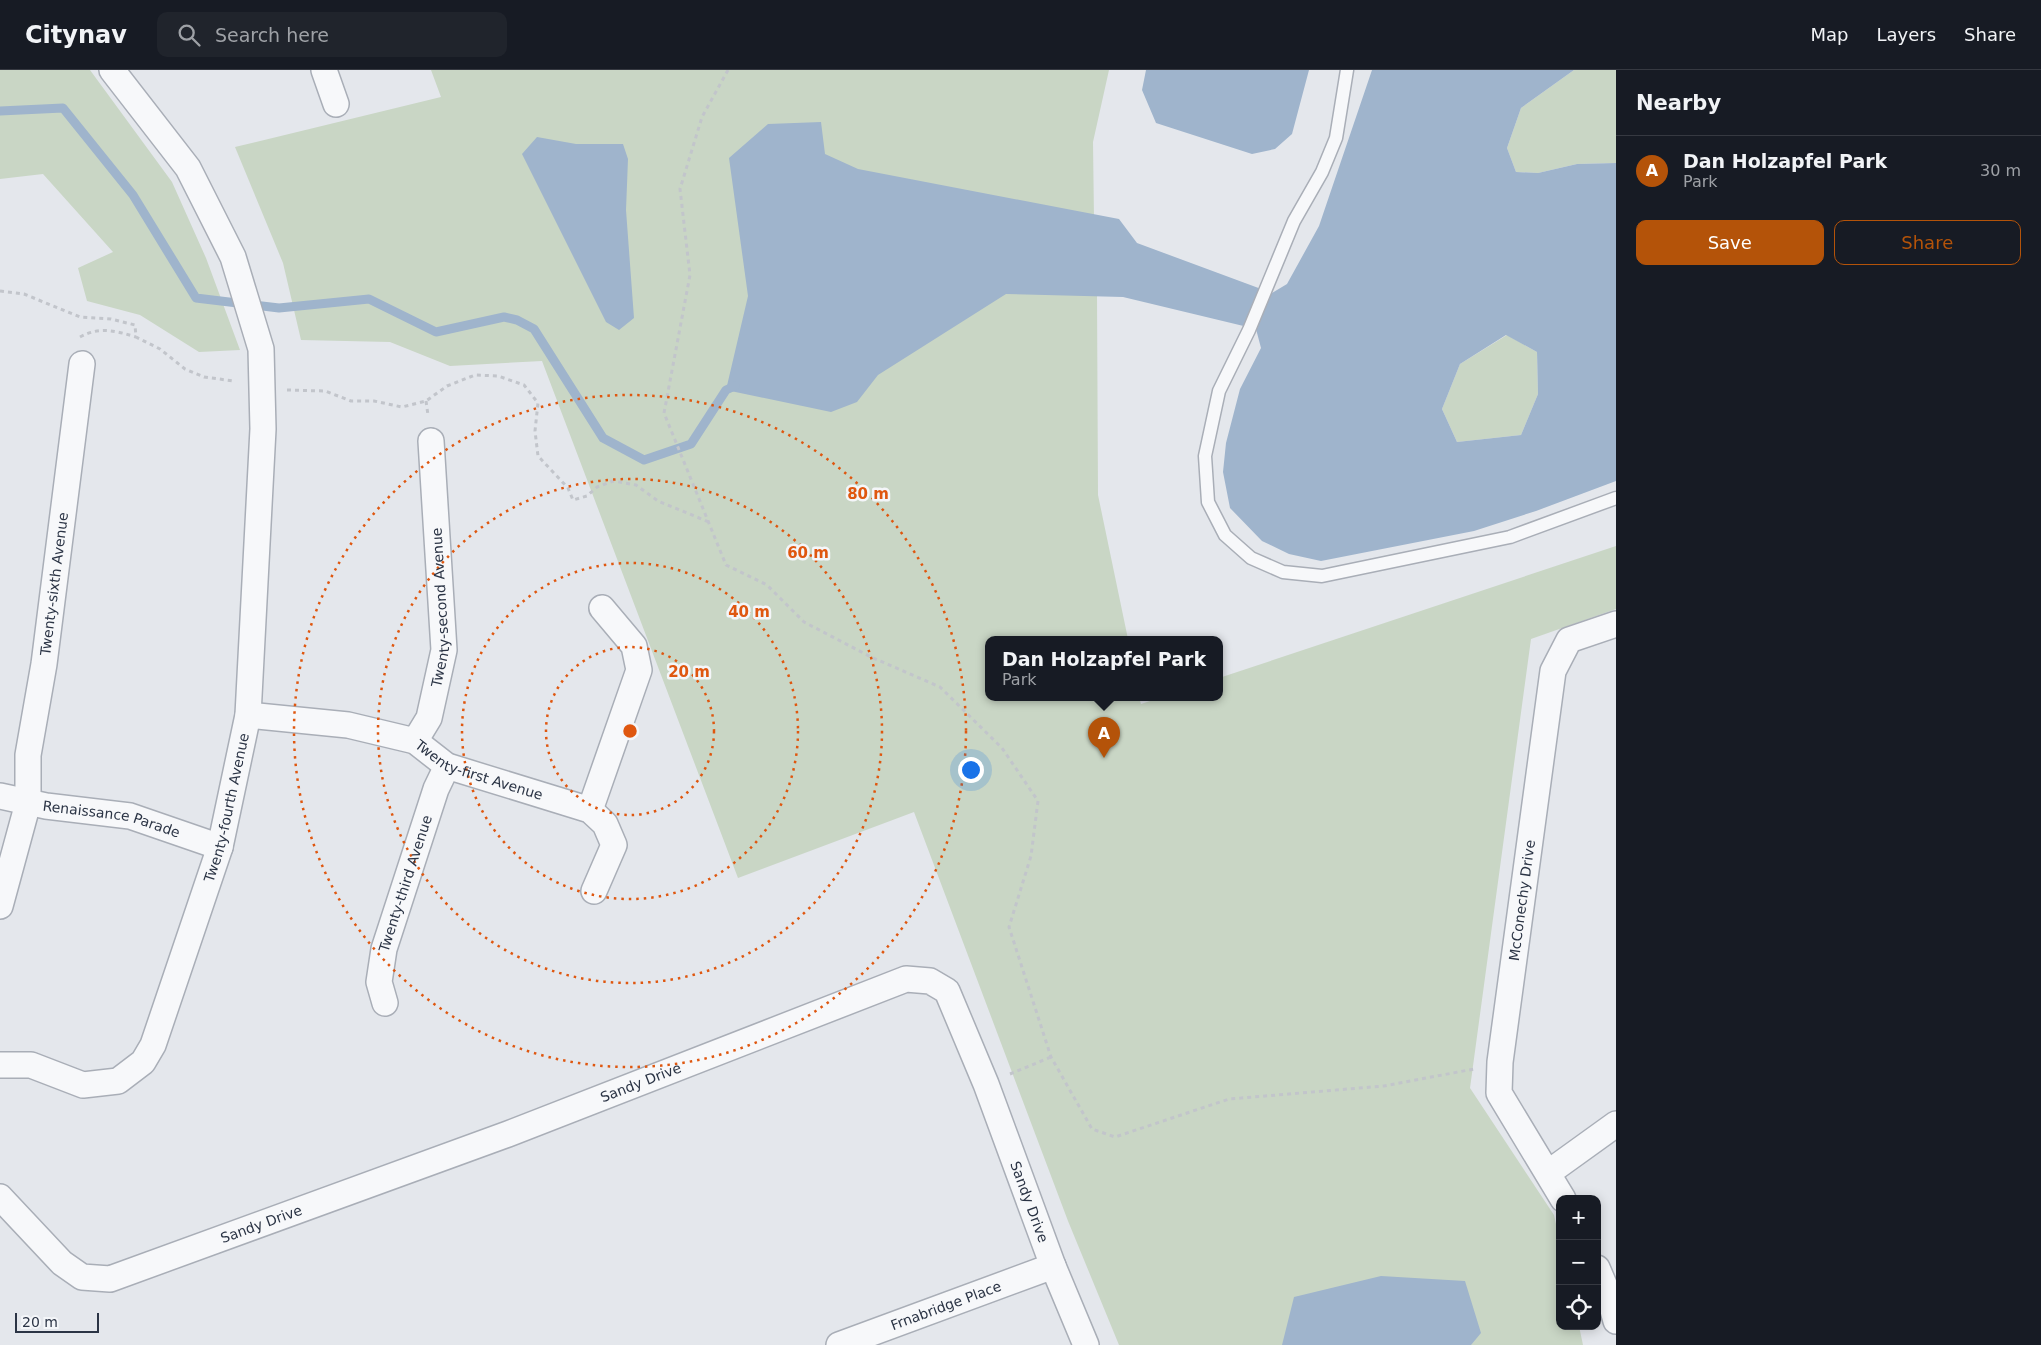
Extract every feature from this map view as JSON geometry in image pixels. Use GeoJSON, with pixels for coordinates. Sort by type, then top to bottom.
{"type":"FeatureCollection","features":[{"type":"Feature","properties":{"kind":"street","name":"Twenty-fourth Avenue"},"geometry":{"type":"LineString","coordinates":[[0,1065],[31,1065],[83,1085],[118,1081],[144,1062],[154,1045],[220,847],[248,715],[264,429],[261,349],[233,257],[188,168],[112,70]]}},
{"type":"Feature","properties":{"kind":"street"},"geometry":{"type":"LineString","coordinates":[[324,70],[336,104]]}},
{"type":"Feature","properties":{"kind":"street","name":"Twenty-sixth Avenue"},"geometry":{"type":"LineString","coordinates":[[0,906],[28,803],[28,755],[44,664],[82,364]]}},
{"type":"Feature","properties":{"kind":"street","name":"Twenty-second Avenue"},"geometry":{"type":"LineString","coordinates":[[415,741],[429,718],[444,650],[431,441]]}},
{"type":"Feature","properties":{"kind":"street"},"geometry":{"type":"LineString","coordinates":[[594,891],[614,845],[605,824],[590,810],[639,670],[634,646],[602,608]]}},
{"type":"Feature","properties":{"kind":"street","name":"McConechy Drive"},"geometry":{"type":"LineString","coordinates":[[1561,1195],[1499,1093],[1500,1062],[1553,671],[1569,640],[1616,624]]}},
{"type":"Feature","properties":{"kind":"street","name":"Twenty-first Avenue"},"geometry":{"type":"LineString","coordinates":[[248,715],[348,726],[415,741],[447,766],[590,810]]}},
{"type":"Feature","properties":{"kind":"street","name":"Twenty-third Avenue"},"geometry":{"type":"LineString","coordinates":[[385,1003],[380,982],[384,949],[436,789],[447,766]]}},
{"type":"Feature","properties":{"kind":"street","name":"Renaissance Parade"},"geometry":{"type":"LineString","coordinates":[[0,796],[28,803],[130,816],[220,847]]}},
{"type":"Feature","properties":{"kind":"street","name":"Sandy Drive"},"geometry":{"type":"LineString","coordinates":[[0,1197],[62,1263],[82,1277],[110,1279],[508,1134],[906,979],[930,981],[947,991],[986,1084],[1053,1266],[1086,1345]]}},
{"type":"Feature","properties":{"kind":"street"},"geometry":{"type":"LineString","coordinates":[[1548,1174],[1616,1124]]}},
{"type":"Feature","properties":{"kind":"street","name":"Frnabridge Place"},"geometry":{"type":"LineString","coordinates":[[839,1345],[1053,1266]]}},
{"type":"Feature","properties":{"kind":"street"},"geometry":{"type":"LineString","coordinates":[[1601,1277],[1609,1296],[1616,1321]]}},
{"type":"Feature","properties":{"kind":"lane"},"geometry":{"type":"LineString","coordinates":[[1347,70],[1336,138],[1322,172],[1294,221],[1249,330],[1219,391],[1204,456],[1208,502],[1224,535],[1251,558],[1283,572],[1322,576],[1510,537],[1616,498]]}},
{"type":"Feature","properties":{"kind":"path"},"geometry":{"type":"LineString","coordinates":[[728,70],[702,117],[680,189],[690,275],[664,413],[726,565],[767,586],[804,622],[871,657],[940,687],[1002,748],[1038,801],[1031,856],[1009,927],[1051,1057],[1092,1129],[1115,1137],[1229,1098],[1384,1086],[1500,1062]]}},
{"type":"Feature","properties":{"kind":"path"},"geometry":{"type":"LineString","coordinates":[[0,291],[24,294],[80,317],[111,319],[135,325],[136,337]]}},
{"type":"Feature","properties":{"kind":"path"},"geometry":{"type":"LineString","coordinates":[[82,364],[80,337],[93,330],[111,330],[136,337],[160,349],[185,369],[204,377],[296,392],[325,391],[351,400],[374,401],[402,407],[426,402],[447,386],[475,375],[498,376],[524,385],[538,403],[535,431],[538,456],[568,488],[573,500],[587,496],[597,487],[613,481],[636,485],[658,501],[709,522]]}},
{"type":"Feature","properties":{"kind":"path"},"geometry":{"type":"LineString","coordinates":[[986,1084],[1051,1057]]}},
{"type":"Feature","properties":{"kind":"green space"},"geometry":{"type":"Polygon","coordinates":[[[0,70],[90,70],[172,182],[206,258],[240,350],[199,352],[140,315],[87,301],[78,268],[113,252],[43,174],[0,179],[0,70]]]}},
{"type":"Feature","properties":{"kind":"green space"},"geometry":{"type":"Polygon","coordinates":[[[431,70],[1109,70],[1093,142],[1095,296],[1097,296],[1098,495],[1127,636],[985,636],[985,701],[1140,701],[1141,704],[1150,701],[1223,701],[1223,677],[1616,546],[1616,609],[1531,639],[1470,1088],[1554,1215],[1556,1224],[1556,1330],[1580,1330],[1583,1345],[1119,1345],[1068,1221],[914,812],[738,878],[542,361],[450,366],[390,342],[301,340],[283,263],[235,147],[441,97],[431,70]]]}},
{"type":"Feature","properties":{"kind":"green space"},"geometry":{"type":"Polygon","coordinates":[[[1574,70],[1616,70],[1616,163],[1577,164],[1538,173],[1516,172],[1507,148],[1521,108],[1574,70]]]}},
{"type":"Feature","properties":{"kind":"green space"},"geometry":{"type":"Polygon","coordinates":[[[1507,335],[1537,352],[1538,394],[1521,435],[1457,442],[1442,409],[1460,364],[1507,335]]]}},
{"type":"Feature","properties":{"kind":"water"},"geometry":{"type":"Polygon","coordinates":[[[1146,70],[1309,70],[1292,134],[1275,149],[1252,154],[1156,123],[1142,90],[1146,70]]]}},
{"type":"Feature","properties":{"kind":"water"},"geometry":{"type":"Polygon","coordinates":[[[1372,70],[1574,70],[1521,108],[1507,148],[1516,172],[1538,173],[1577,164],[1616,163],[1616,481],[1536,511],[1474,531],[1321,561],[1289,554],[1262,541],[1230,508],[1223,472],[1226,443],[1240,389],[1261,348],[1256,329],[1123,297],[1006,294],[878,375],[857,402],[831,412],[726,390],[748,296],[729,158],[768,124],[821,122],[825,154],[858,169],[1119,219],[1137,243],[1272,293],[1287,284],[1319,226],[1372,70]],[[1506,335],[1460,364],[1442,409],[1457,442],[1521,435],[1538,394],[1537,352],[1506,335]]]}},
{"type":"Feature","properties":{"kind":"water"},"geometry":{"type":"Polygon","coordinates":[[[537,137],[576,144],[623,144],[628,159],[626,210],[634,318],[619,330],[606,322],[522,154],[537,137]]]}},
{"type":"Feature","properties":{"kind":"water"},"geometry":{"type":"Polygon","coordinates":[[[1381,1276],[1465,1281],[1481,1333],[1471,1345],[1282,1345],[1294,1297],[1381,1276]]]}},
{"type":"Feature","properties":{"kind":"waterway"},"geometry":{"type":"LineString","coordinates":[[0,111],[63,108],[133,195],[196,298],[279,308],[369,299],[436,332],[504,317],[517,320],[534,329],[603,438],[644,460],[691,444],[726,390],[735,386]]}},
{"type":"Feature","properties":{"kind":"place","name":"Dan Holzapfel Park"},"geometry":{"type":"Point","coordinates":[1104,758]}}]}
